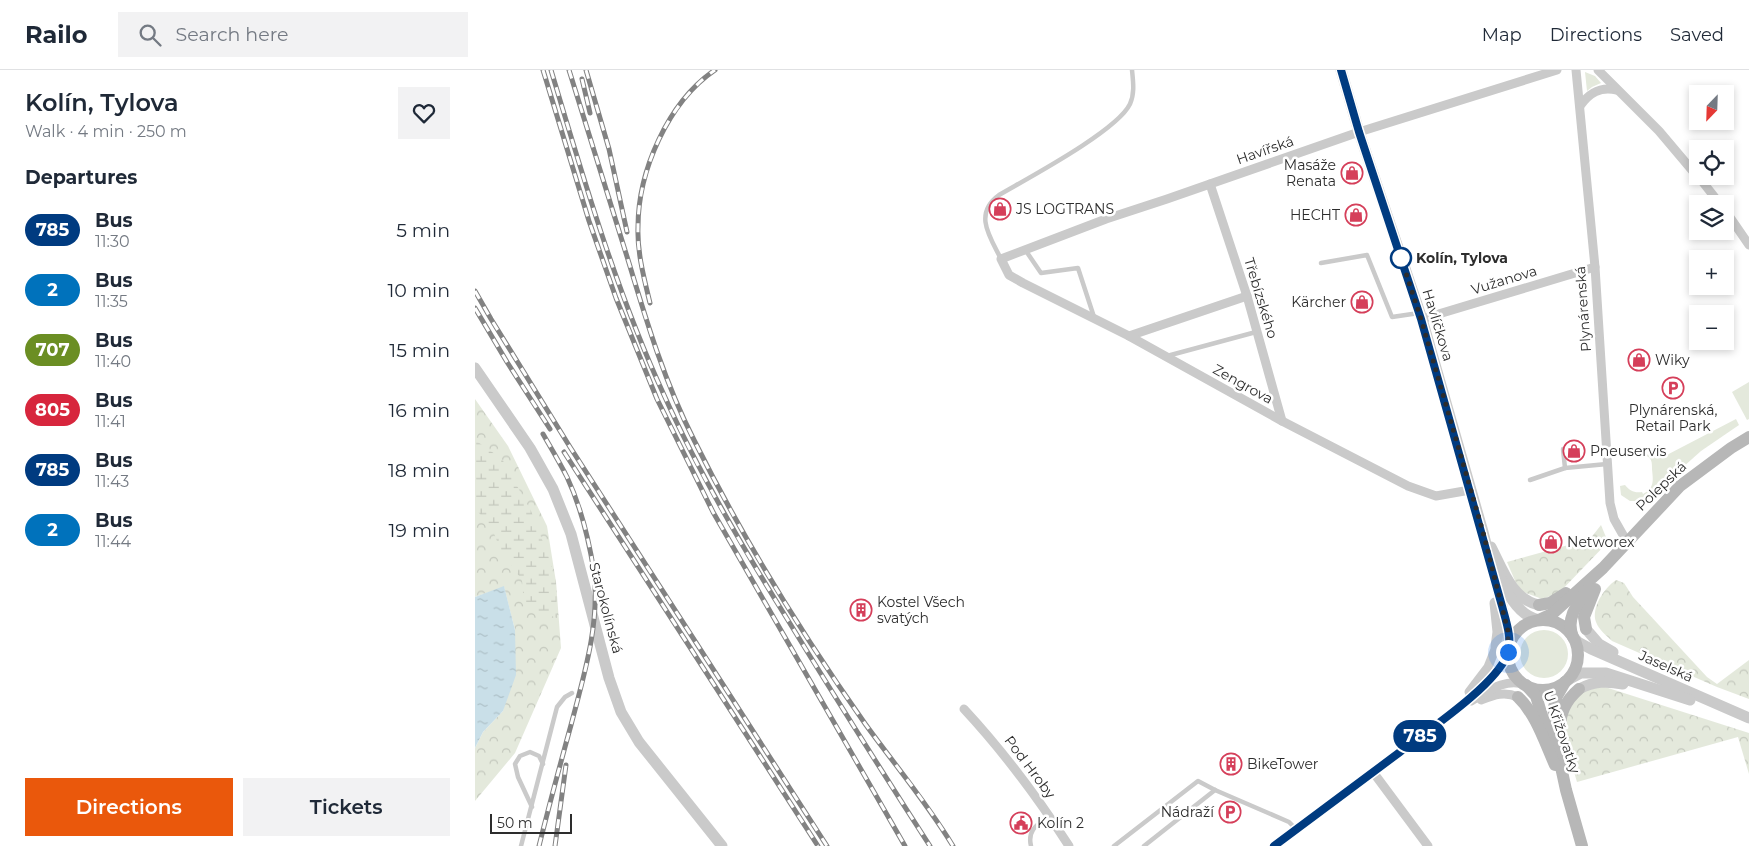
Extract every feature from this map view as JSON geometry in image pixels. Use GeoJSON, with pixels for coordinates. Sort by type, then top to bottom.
{"type":"FeatureCollection","features":[{"type":"Feature","properties":{"kind":"main road","name":"Polepská"},"geometry":{"type":"LineString","coordinates":[[1539,620],[1551,614],[1603,568],[1680,486],[1749,437]]}},
{"type":"Feature","properties":{"kind":"main road","name":"Polepská"},"geometry":{"type":"LineString","coordinates":[[1573,637],[1570,624],[1573,611],[1603,568]]}},
{"type":"Feature","properties":{"kind":"main road"},"geometry":{"type":"LineString","coordinates":[[1539,605],[1556,599],[1603,568]]}},
{"type":"Feature","properties":{"kind":"main road"},"geometry":{"type":"LineString","coordinates":[[1586,629],[1583,617],[1603,568]]}},
{"type":"Feature","properties":{"kind":"main road"},"geometry":{"type":"LineString","coordinates":[[1539,620],[1556,622],[1568,630],[1573,637],[1578,659],[1574,671],[1566,681],[1548,689],[1536,689],[1526,685],[1514,674],[1508,652],[1511,640],[1519,629],[1539,620]]}},
{"type":"Feature","properties":{"kind":"main road","name":"U Křižovatky"},"geometry":{"type":"LineString","coordinates":[[1566,681],[1555,702],[1554,739],[1582,846]]}},
{"type":"Feature","properties":{"kind":"main road","name":"U Křižovatky"},"geometry":{"type":"LineString","coordinates":[[1526,685],[1536,696],[1541,718],[1566,790]]}},
{"type":"Feature","properties":{"kind":"main road"},"geometry":{"type":"LineString","coordinates":[[1566,790],[1560,719],[1569,699],[1579,689]]}},
{"type":"Feature","properties":{"kind":"main road"},"geometry":{"type":"LineString","coordinates":[[1517,697],[1526,706],[1534,720],[1566,790]]}},
{"type":"Feature","properties":{"kind":"street","name":"Havlíčkova"},"geometry":{"type":"LineString","coordinates":[[1341,70],[1359,132],[1421,316],[1483,532],[1508,631],[1508,652]]}},
{"type":"Feature","properties":{"kind":"street","name":"Havířská"},"geometry":{"type":"LineString","coordinates":[[1001,259],[1106,219],[1359,132],[1557,70]]}},
{"type":"Feature","properties":{"kind":"street","name":"Plynárenská"},"geometry":{"type":"LineString","coordinates":[[1577,70],[1595,267],[1607,464],[1612,512],[1618,529],[1627,542]]}},
{"type":"Feature","properties":{"kind":"street"},"geometry":{"type":"LineString","coordinates":[[1598,70],[1659,131],[1689,166]]}},
{"type":"Feature","properties":{"kind":"street"},"geometry":{"type":"LineString","coordinates":[[1580,106],[1585,99],[1599,90],[1617,90]]}},
{"type":"Feature","properties":{"kind":"street","name":"Třebízského"},"geometry":{"type":"LineString","coordinates":[[1210,184],[1247,296],[1282,421]]}},
{"type":"Feature","properties":{"kind":"street"},"geometry":{"type":"LineString","coordinates":[[1705,185],[1714,195]]}},
{"type":"Feature","properties":{"kind":"street"},"geometry":{"type":"LineString","coordinates":[[1734,223],[1749,245]]}},
{"type":"Feature","properties":{"kind":"street","name":"Zengrova"},"geometry":{"type":"LineString","coordinates":[[1001,259],[1009,274],[1129,336],[1282,421],[1397,481],[1426,494],[1442,496],[1470,490]]}},
{"type":"Feature","properties":{"kind":"street","name":"Vužanova"},"geometry":{"type":"LineString","coordinates":[[1421,316],[1595,267]]}},
{"type":"Feature","properties":{"kind":"street"},"geometry":{"type":"LineString","coordinates":[[1129,336],[1247,296]]}},
{"type":"Feature","properties":{"kind":"street","name":"Starokolínská"},"geometry":{"type":"LineString","coordinates":[[475,368],[530,448],[553,488],[571,534],[609,678],[621,712],[639,742],[722,846]]}},
{"type":"Feature","properties":{"kind":"street","name":"Havlíčkova"},"geometry":{"type":"LineString","coordinates":[[1483,532],[1508,593],[1524,613],[1539,620]]}},
{"type":"Feature","properties":{"kind":"street"},"geometry":{"type":"LineString","coordinates":[[1483,532],[1518,594],[1526,601],[1539,605]]}},
{"type":"Feature","properties":{"kind":"street"},"geometry":{"type":"LineString","coordinates":[[1455,710],[1488,667],[1496,647],[1497,622],[1483,532]]}},
{"type":"Feature","properties":{"kind":"street"},"geometry":{"type":"LineString","coordinates":[[1586,629],[1594,639],[1606,648],[1678,692]]}},
{"type":"Feature","properties":{"kind":"street","name":"Jaselská"},"geometry":{"type":"LineString","coordinates":[[1573,637],[1591,649],[1678,692]]}},
{"type":"Feature","properties":{"kind":"street"},"geometry":{"type":"LineString","coordinates":[[1274,846],[1455,710],[1493,675],[1503,663],[1508,652]]}},
{"type":"Feature","properties":{"kind":"street","name":"Jaselská"},"geometry":{"type":"LineString","coordinates":[[1566,681],[1581,673],[1606,673],[1678,692],[1749,718]]}},
{"type":"Feature","properties":{"kind":"street"},"geometry":{"type":"LineString","coordinates":[[1455,710],[1499,685],[1512,682],[1526,685]]}},
{"type":"Feature","properties":{"kind":"street"},"geometry":{"type":"LineString","coordinates":[[1579,689],[1592,683],[1611,682],[1678,692]]}},
{"type":"Feature","properties":{"kind":"street"},"geometry":{"type":"LineString","coordinates":[[1455,710],[1497,694],[1508,694],[1517,697]]}},
{"type":"Feature","properties":{"kind":"street","name":"Pod Hroby"},"geometry":{"type":"LineString","coordinates":[[964,709],[994,742],[1049,815],[1069,846]]}},
{"type":"Feature","properties":{"kind":"street"},"geometry":{"type":"LineString","coordinates":[[1373,772],[1428,846]]}},
{"type":"Feature","properties":{"kind":"lane"},"geometry":{"type":"LineString","coordinates":[[1001,259],[986,224],[985,216],[989,204],[999,194],[1077,149],[1121,117],[1132,99],[1134,88],[1133,70]]}},
{"type":"Feature","properties":{"kind":"lane"},"geometry":{"type":"LineString","coordinates":[[1026,250],[1041,273],[1078,268],[1095,319]]}},
{"type":"Feature","properties":{"kind":"lane"},"geometry":{"type":"LineString","coordinates":[[1321,263],[1367,255],[1392,317],[1421,316]]}},
{"type":"Feature","properties":{"kind":"lane"},"geometry":{"type":"LineString","coordinates":[[1166,356],[1257,332]]}},
{"type":"Feature","properties":{"kind":"lane"},"geometry":{"type":"LineString","coordinates":[[1563,449],[1565,468]]}},
{"type":"Feature","properties":{"kind":"lane"},"geometry":{"type":"LineString","coordinates":[[1530,480],[1565,468],[1607,464]]}},
{"type":"Feature","properties":{"kind":"lane"},"geometry":{"type":"LineString","coordinates":[[521,846],[557,707],[565,697],[572,693]]}},
{"type":"Feature","properties":{"kind":"lane"},"geometry":{"type":"LineString","coordinates":[[532,807],[518,776],[515,764],[520,756],[530,752],[539,756],[543,764]]}},
{"type":"Feature","properties":{"kind":"lane"},"geometry":{"type":"LineString","coordinates":[[1114,846],[1198,781],[1289,822],[1297,829]]}},
{"type":"Feature","properties":{"kind":"lane"},"geometry":{"type":"LineString","coordinates":[[1144,846],[1215,790]]}},
{"type":"Feature","properties":{"kind":"lane"},"geometry":{"type":"LineString","coordinates":[[1031,846],[1031,832],[1037,823],[1049,815]]}},
{"type":"Feature","properties":{"kind":"green space"},"geometry":{"type":"Polygon","coordinates":[[[1585,72],[1595,76],[1601,83],[1587,91],[1585,72]]]}},
{"type":"Feature","properties":{"kind":"green space"},"geometry":{"type":"Polygon","coordinates":[[[1749,382],[1749,419],[1747,420],[1732,392],[1749,382]]]}},
{"type":"Feature","properties":{"kind":"green space"},"geometry":{"type":"Polygon","coordinates":[[[475,399],[508,446],[547,526],[556,582],[561,648],[515,753],[475,801],[475,748],[483,732],[503,711],[515,630],[504,587],[475,597],[475,399]]]}},
{"type":"Feature","properties":{"kind":"green space"},"geometry":{"type":"Polygon","coordinates":[[[1736,419],[1739,425],[1701,451],[1645,501],[1630,501],[1621,495],[1620,486],[1625,485],[1632,491],[1642,492],[1643,494],[1650,489],[1653,480],[1652,462],[1645,455],[1657,453],[1661,458],[1736,419]]]}},
{"type":"Feature","properties":{"kind":"green space"},"geometry":{"type":"Polygon","coordinates":[[[475,440],[502,459],[531,511],[556,582],[557,618],[524,606],[522,580],[502,553],[492,529],[475,508],[475,440]]]}},
{"type":"Feature","properties":{"kind":"green space"},"geometry":{"type":"Polygon","coordinates":[[[1601,525],[1608,542],[1559,593],[1542,599],[1523,592],[1516,583],[1507,562],[1590,539],[1601,525]]]}},
{"type":"Feature","properties":{"kind":"green space"},"geometry":{"type":"Polygon","coordinates":[[[1616,580],[1624,583],[1633,597],[1707,677],[1717,684],[1749,660],[1749,699],[1612,641],[1603,633],[1596,622],[1595,611],[1603,593],[1616,580]]]}},
{"type":"Feature","properties":{"kind":"green space"},"geometry":{"type":"Polygon","coordinates":[[[1544,630],[1553,632],[1561,637],[1566,645],[1568,654],[1566,663],[1561,671],[1553,676],[1544,678],[1535,676],[1527,671],[1522,663],[1520,654],[1522,645],[1527,637],[1535,632],[1544,630]]]}},
{"type":"Feature","properties":{"kind":"green space"},"geometry":{"type":"Polygon","coordinates":[[[1591,687],[1605,687],[1749,733],[1749,774],[1738,737],[1577,782],[1563,735],[1568,706],[1579,694],[1591,687]]]}},
{"type":"Feature","properties":{"kind":"water"},"geometry":{"type":"Polygon","coordinates":[[[504,586],[515,630],[516,675],[503,711],[483,732],[475,748],[475,597],[504,586]]]}},
{"type":"Feature","properties":{"kind":"railway"},"geometry":{"type":"LineString","coordinates":[[543,70],[589,221],[616,298],[657,399],[713,512],[905,846]]}},
{"type":"Feature","properties":{"kind":"railway"},"geometry":{"type":"LineString","coordinates":[[551,70],[616,275],[647,356],[677,424],[706,481],[753,563],[930,846]]}},
{"type":"Feature","properties":{"kind":"railway"},"geometry":{"type":"LineString","coordinates":[[569,70],[665,375],[694,440],[753,550],[796,621],[866,725],[922,799],[953,846]]}},
{"type":"Feature","properties":{"kind":"railway"},"geometry":{"type":"LineString","coordinates":[[586,70],[609,149],[627,232]]}},
{"type":"Feature","properties":{"kind":"railway"},"geometry":{"type":"LineString","coordinates":[[650,303],[641,265],[638,236],[639,205],[643,183],[650,161],[670,119],[683,100],[715,70]]}},
{"type":"Feature","properties":{"kind":"railway"},"geometry":{"type":"LineString","coordinates":[[582,79],[590,113]]}},
{"type":"Feature","properties":{"kind":"railway"},"geometry":{"type":"LineString","coordinates":[[475,291],[570,447],[827,846]]}},
{"type":"Feature","properties":{"kind":"railway"},"geometry":{"type":"LineString","coordinates":[[475,308],[550,429]]}},
{"type":"Feature","properties":{"kind":"railway"},"geometry":{"type":"LineString","coordinates":[[539,846],[586,668],[595,611],[594,572],[580,512],[567,477],[543,434]]}},
{"type":"Feature","properties":{"kind":"railway"},"geometry":{"type":"LineString","coordinates":[[564,452],[818,846]]}},
{"type":"Feature","properties":{"kind":"railway"},"geometry":{"type":"LineString","coordinates":[[555,846],[566,765]]}},
{"type":"Feature","properties":{"kind":"bus line","name":"785"},"geometry":{"type":"LineString","coordinates":[[1274,846],[1455,710],[1488,681],[1503,663],[1508,652],[1508,631],[1483,532],[1421,319],[1359,132],[1341,70]]}},
{"type":"Feature","properties":{"kind":"place","name":"Masáže Renata"},"geometry":{"type":"Point","coordinates":[1352,173]}},
{"type":"Feature","properties":{"kind":"place","name":"JS LOGTRANS"},"geometry":{"type":"Point","coordinates":[1000,209]}},
{"type":"Feature","properties":{"kind":"place","name":"HECHT"},"geometry":{"type":"Point","coordinates":[1356,215]}},
{"type":"Feature","properties":{"kind":"place","name":"Kolín, Tylova"},"geometry":{"type":"Point","coordinates":[1401,258]}},
{"type":"Feature","properties":{"kind":"place","name":"Kärcher"},"geometry":{"type":"Point","coordinates":[1362,302]}},
{"type":"Feature","properties":{"kind":"place","name":"Wiky"},"geometry":{"type":"Point","coordinates":[1639,360]}},
{"type":"Feature","properties":{"kind":"place","name":"Plynárenská, Retail Park"},"geometry":{"type":"Point","coordinates":[1673,388]}},
{"type":"Feature","properties":{"kind":"place","name":"Pneuservis"},"geometry":{"type":"Point","coordinates":[1574,451]}},
{"type":"Feature","properties":{"kind":"place","name":"Networex"},"geometry":{"type":"Point","coordinates":[1551,542]}},
{"type":"Feature","properties":{"kind":"place","name":"Kostel Všech svatých"},"geometry":{"type":"Point","coordinates":[861,610]}},
{"type":"Feature","properties":{"kind":"place","name":"BikeTower"},"geometry":{"type":"Point","coordinates":[1231,764]}},
{"type":"Feature","properties":{"kind":"place","name":"Nádraží"},"geometry":{"type":"Point","coordinates":[1230,812]}},
{"type":"Feature","properties":{"kind":"place","name":"Kolín 2"},"geometry":{"type":"Point","coordinates":[1021,823]}},
{"type":"Feature","properties":{"kind":"route"},"geometry":{"type":"LineString","coordinates":[[1401,258],[1421,319],[1483,532],[1508,631],[1508,652]]}}]}
